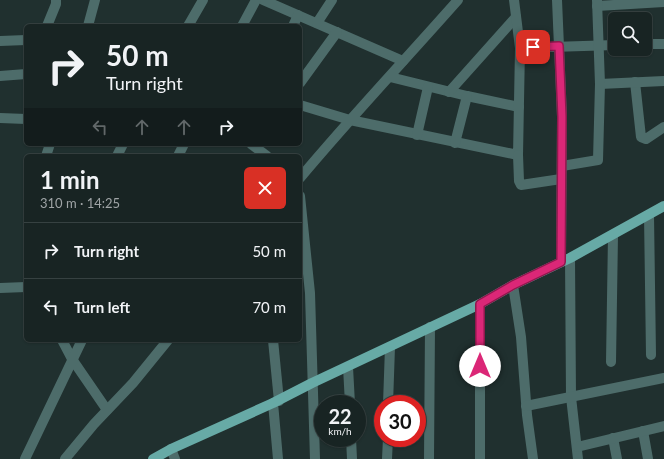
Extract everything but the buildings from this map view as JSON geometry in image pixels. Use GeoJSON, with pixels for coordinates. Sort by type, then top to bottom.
{"type":"FeatureCollection","features":[{"type":"Feature","properties":{"kind":"main road"},"geometry":{"type":"LineString","coordinates":[[153,459],[173,454],[312,383],[480,304],[513,285],[613,235],[664,206]]}},
{"type":"Feature","properties":{"kind":"street"},"geometry":{"type":"LineString","coordinates":[[48,24],[56,4],[56,0]]}},
{"type":"Feature","properties":{"kind":"street"},"geometry":{"type":"LineString","coordinates":[[89,24],[95,0]]}},
{"type":"Feature","properties":{"kind":"street"},"geometry":{"type":"LineString","coordinates":[[189,24],[203,0]]}},
{"type":"Feature","properties":{"kind":"street"},"geometry":{"type":"LineString","coordinates":[[243,24],[256,0]]}},
{"type":"Feature","properties":{"kind":"street"},"geometry":{"type":"LineString","coordinates":[[263,0],[403,62]]}},
{"type":"Feature","properties":{"kind":"street"},"geometry":{"type":"LineString","coordinates":[[317,23],[332,0]]}},
{"type":"Feature","properties":{"kind":"street"},"geometry":{"type":"LineString","coordinates":[[302,176],[456,0]]}},
{"type":"Feature","properties":{"kind":"street"},"geometry":{"type":"LineString","coordinates":[[514,0],[520,48],[519,181],[521,185],[561,178]]}},
{"type":"Feature","properties":{"kind":"street"},"geometry":{"type":"LineString","coordinates":[[557,0],[562,117],[561,178],[571,397],[578,459]]}},
{"type":"Feature","properties":{"kind":"street"},"geometry":{"type":"LineString","coordinates":[[562,166],[598,160],[600,84],[597,3],[664,2]]}},
{"type":"Feature","properties":{"kind":"street"},"geometry":{"type":"LineString","coordinates":[[294,24],[298,15]]}},
{"type":"Feature","properties":{"kind":"street"},"geometry":{"type":"LineString","coordinates":[[449,92],[516,17]]}},
{"type":"Feature","properties":{"kind":"street"},"geometry":{"type":"LineString","coordinates":[[302,80],[336,32]]}},
{"type":"Feature","properties":{"kind":"street"},"geometry":{"type":"LineString","coordinates":[[0,41],[24,40]]}},
{"type":"Feature","properties":{"kind":"street"},"geometry":{"type":"LineString","coordinates":[[652,44],[664,44]]}},
{"type":"Feature","properties":{"kind":"street"},"geometry":{"type":"LineString","coordinates":[[520,48],[608,45]]}},
{"type":"Feature","properties":{"kind":"street"},"geometry":{"type":"LineString","coordinates":[[0,76],[24,74]]}},
{"type":"Feature","properties":{"kind":"street"},"geometry":{"type":"LineString","coordinates":[[390,77],[449,92],[519,107]]}},
{"type":"Feature","properties":{"kind":"street"},"geometry":{"type":"LineString","coordinates":[[600,84],[664,81]]}},
{"type":"Feature","properties":{"kind":"street"},"geometry":{"type":"LineString","coordinates":[[635,82],[641,137],[646,139],[664,127]]}},
{"type":"Feature","properties":{"kind":"street"},"geometry":{"type":"LineString","coordinates":[[417,134],[428,86]]}},
{"type":"Feature","properties":{"kind":"street"},"geometry":{"type":"LineString","coordinates":[[455,143],[467,96]]}},
{"type":"Feature","properties":{"kind":"street"},"geometry":{"type":"LineString","coordinates":[[302,106],[350,120],[518,155]]}},
{"type":"Feature","properties":{"kind":"street"},"geometry":{"type":"LineString","coordinates":[[0,118],[24,119]]}},
{"type":"Feature","properties":{"kind":"street"},"geometry":{"type":"LineString","coordinates":[[254,146],[264,154]]}},
{"type":"Feature","properties":{"kind":"street"},"geometry":{"type":"LineString","coordinates":[[302,215],[310,293],[315,459]]}},
{"type":"Feature","properties":{"kind":"street"},"geometry":{"type":"LineString","coordinates":[[649,215],[651,355]]}},
{"type":"Feature","properties":{"kind":"street"},"geometry":{"type":"LineString","coordinates":[[612,362],[613,235]]}},
{"type":"Feature","properties":{"kind":"street"},"geometry":{"type":"LineString","coordinates":[[513,285],[521,337],[526,406],[533,459]]}},
{"type":"Feature","properties":{"kind":"street"},"geometry":{"type":"LineString","coordinates":[[0,288],[24,287]]}},
{"type":"Feature","properties":{"kind":"street"},"geometry":{"type":"LineString","coordinates":[[480,304],[480,459]]}},
{"type":"Feature","properties":{"kind":"street"},"geometry":{"type":"LineString","coordinates":[[429,459],[430,327]]}},
{"type":"Feature","properties":{"kind":"street"},"geometry":{"type":"LineString","coordinates":[[63,342],[72,359],[107,410]]}},
{"type":"Feature","properties":{"kind":"street"},"geometry":{"type":"LineString","coordinates":[[25,459],[81,342]]}},
{"type":"Feature","properties":{"kind":"street"},"geometry":{"type":"LineString","coordinates":[[65,459],[94,424],[133,383],[166,342]]}},
{"type":"Feature","properties":{"kind":"street"},"geometry":{"type":"LineString","coordinates":[[272,342],[278,459]]}},
{"type":"Feature","properties":{"kind":"street"},"geometry":{"type":"LineString","coordinates":[[388,395],[390,347]]}},
{"type":"Feature","properties":{"kind":"street"},"geometry":{"type":"LineString","coordinates":[[348,367],[350,395]]}},
{"type":"Feature","properties":{"kind":"street"},"geometry":{"type":"LineString","coordinates":[[526,406],[664,378]]}},
{"type":"Feature","properties":{"kind":"street"},"geometry":{"type":"LineString","coordinates":[[577,447],[664,426]]}},
{"type":"Feature","properties":{"kind":"street"},"geometry":{"type":"LineString","coordinates":[[643,431],[648,459]]}},
{"type":"Feature","properties":{"kind":"street"},"geometry":{"type":"LineString","coordinates":[[613,438],[616,459]]}},
{"type":"Feature","properties":{"kind":"street"},"geometry":{"type":"LineString","coordinates":[[351,447],[352,459]]}},
{"type":"Feature","properties":{"kind":"street"},"geometry":{"type":"LineString","coordinates":[[387,459],[388,447]]}},
{"type":"Feature","properties":{"kind":"route"},"geometry":{"type":"LineString","coordinates":[[480,366],[480,304],[513,285],[561,262],[562,117],[559,46],[533,47]]}}]}
